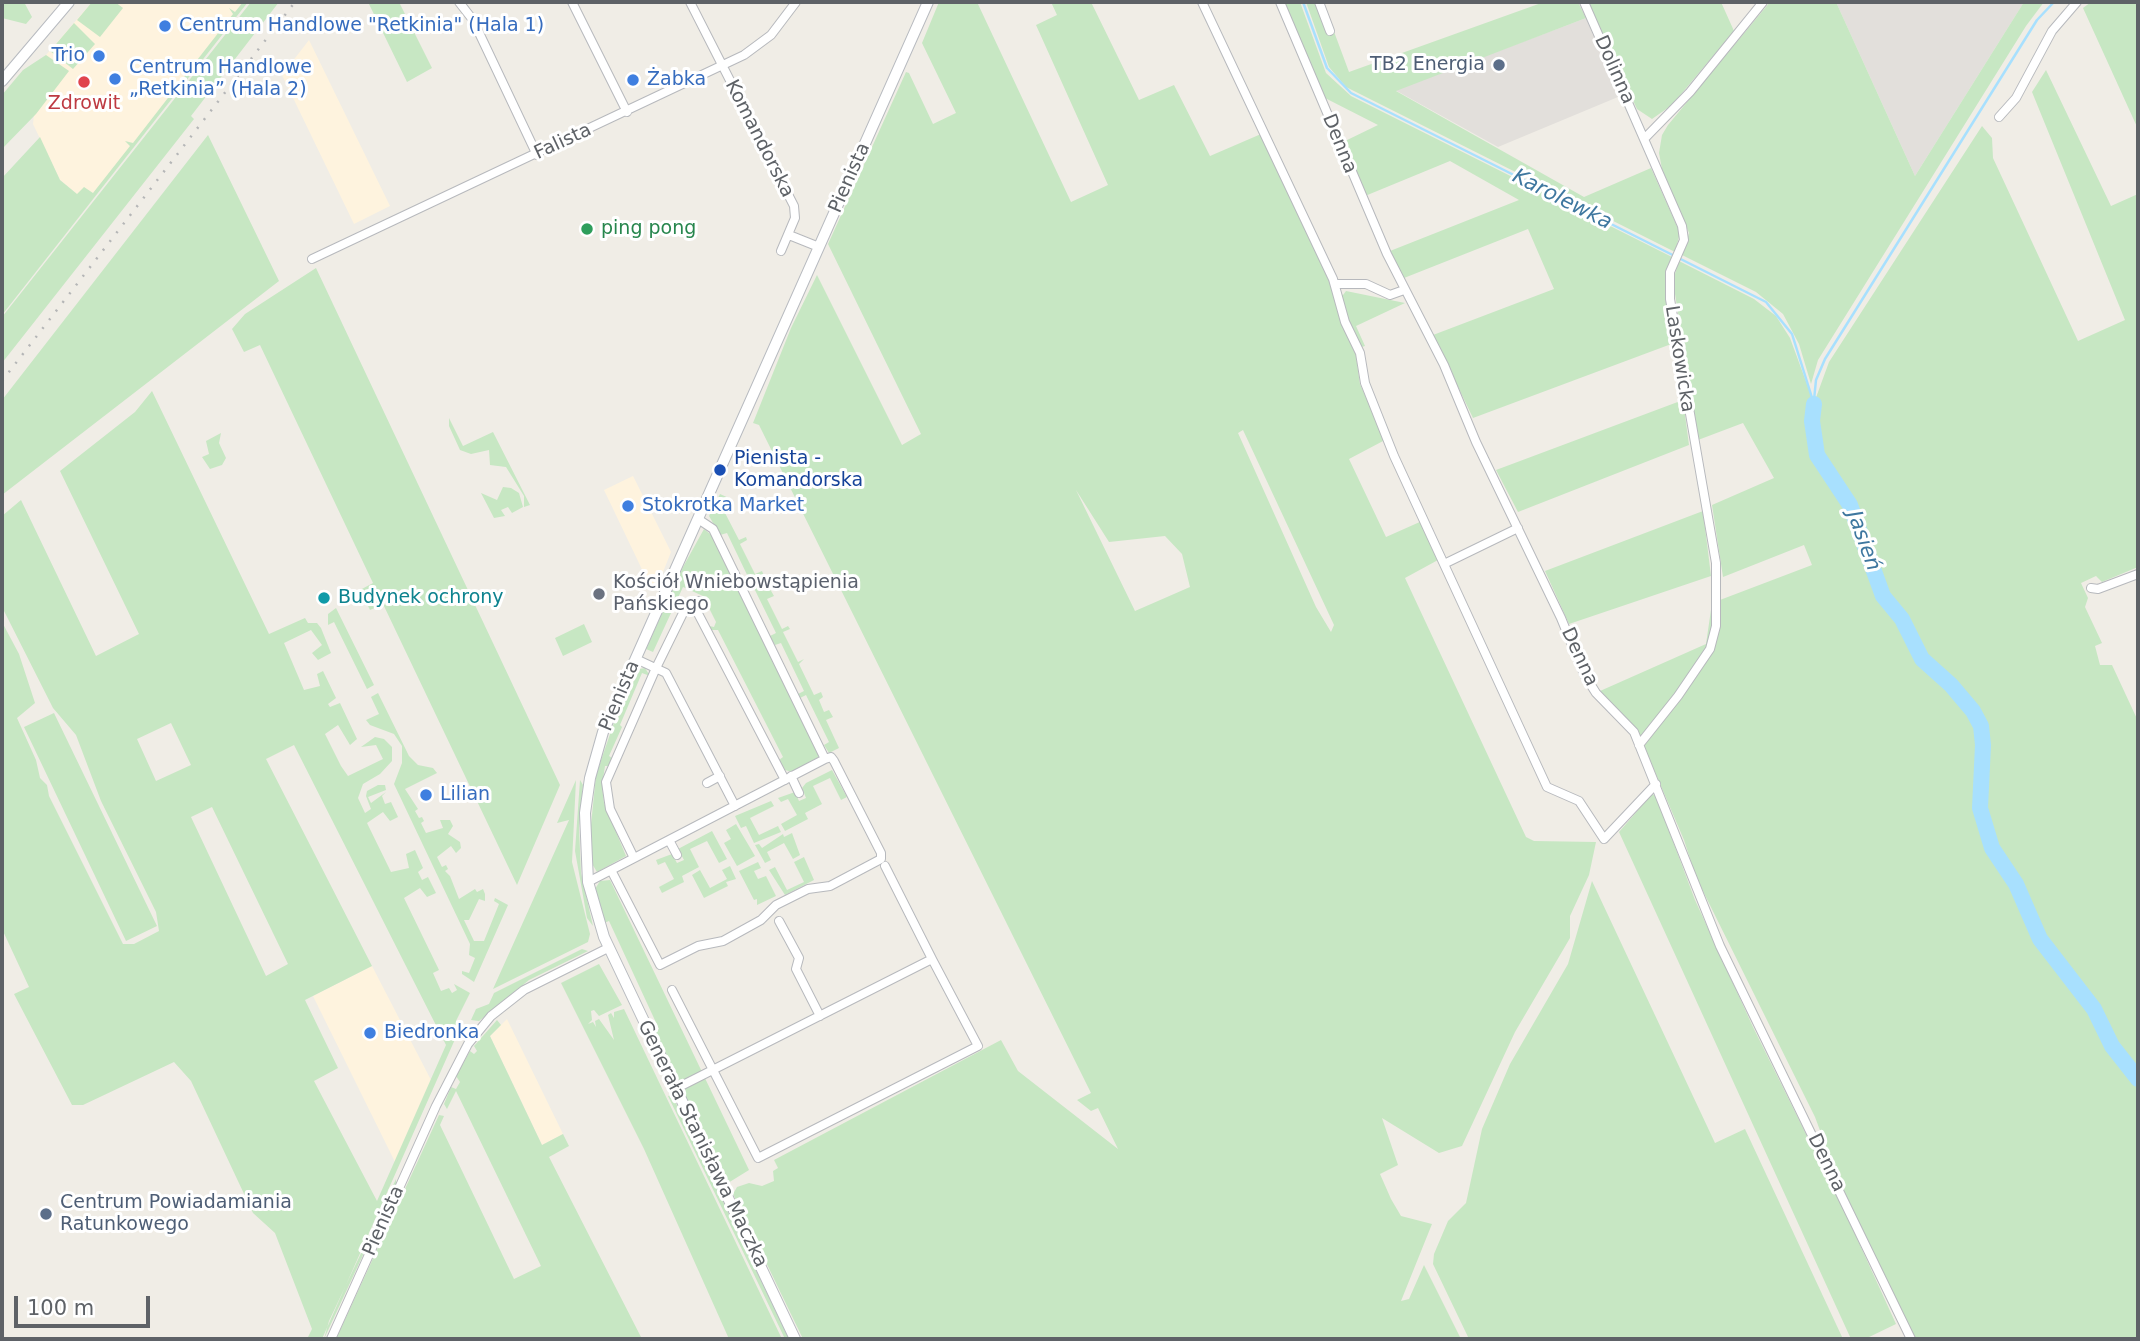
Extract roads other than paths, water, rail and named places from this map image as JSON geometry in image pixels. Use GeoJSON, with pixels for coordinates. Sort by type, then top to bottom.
{"type":"FeatureCollection","features":[{"type":"Feature","properties":{"kind":"street"},"geometry":{"type":"LineString","coordinates":[[2,82],[69,2]]}},
{"type":"Feature","properties":{"kind":"street"},"geometry":{"type":"LineString","coordinates":[[459,2],[473,20],[537,155]]}},
{"type":"Feature","properties":{"kind":"street"},"geometry":{"type":"LineString","coordinates":[[572,2],[627,111]]}},
{"type":"Feature","properties":{"kind":"street","name":"Komandorska"},"geometry":{"type":"LineString","coordinates":[[690,2],[792,201],[795,218],[781,251]]}},
{"type":"Feature","properties":{"kind":"street","name":"Falista"},"geometry":{"type":"LineString","coordinates":[[312,259],[744,55],[771,35],[796,2]]}},
{"type":"Feature","properties":{"kind":"street","name":"Pienista"},"geometry":{"type":"LineString","coordinates":[[331,1339],[442,1094],[468,1044],[491,1016],[524,990],[608,948],[588,882],[584,827],[590,778],[603,732],[927,2]]}},
{"type":"Feature","properties":{"kind":"street"},"geometry":{"type":"LineString","coordinates":[[1202,2],[1335,284],[1345,322],[1360,353],[1366,383],[1391,450],[1547,787],[1579,801],[1604,839],[1656,784]]}},
{"type":"Feature","properties":{"kind":"street","name":"Denna"},"geometry":{"type":"LineString","coordinates":[[1280,2],[1352,177],[1404,290],[1444,365],[1584,674],[1596,693],[1622,716],[1639,745],[1720,946],[1911,1339]]}},
{"type":"Feature","properties":{"kind":"street"},"geometry":{"type":"LineString","coordinates":[[1319,2],[1330,31]]}},
{"type":"Feature","properties":{"kind":"street","name":"Dolinna"},"geometry":{"type":"LineString","coordinates":[[1584,2],[1645,138]]}},
{"type":"Feature","properties":{"kind":"street"},"geometry":{"type":"LineString","coordinates":[[1645,138],[1690,92],[1763,2]]}},
{"type":"Feature","properties":{"kind":"street"},"geometry":{"type":"LineString","coordinates":[[1999,117],[2016,98],[2052,31],[2077,2]]}},
{"type":"Feature","properties":{"kind":"street","name":"Laskowicka"},"geometry":{"type":"LineString","coordinates":[[1639,745],[1678,696],[1710,649],[1716,626],[1716,563],[1670,299],[1672,265],[1685,236],[1645,138]]}},
{"type":"Feature","properties":{"kind":"street"},"geometry":{"type":"LineString","coordinates":[[789,235],[819,247]]}},
{"type":"Feature","properties":{"kind":"street"},"geometry":{"type":"LineString","coordinates":[[1335,284],[1366,284],[1390,295],[1404,290]]}},
{"type":"Feature","properties":{"kind":"street"},"geometry":{"type":"LineString","coordinates":[[698,519],[713,529],[825,759]]}},
{"type":"Feature","properties":{"kind":"street"},"geometry":{"type":"LineString","coordinates":[[1444,564],[1518,528]]}},
{"type":"Feature","properties":{"kind":"street"},"geometry":{"type":"LineString","coordinates":[[2091,588],[2098,589],[2138,574]]}},
{"type":"Feature","properties":{"kind":"street"},"geometry":{"type":"LineString","coordinates":[[634,858],[610,809],[606,782],[686,607],[692,602],[700,601],[704,606]]}},
{"type":"Feature","properties":{"kind":"street"},"geometry":{"type":"LineString","coordinates":[[692,602],[788,778],[799,793]]}},
{"type":"Feature","properties":{"kind":"street"},"geometry":{"type":"LineString","coordinates":[[636,659],[668,676],[735,806]]}},
{"type":"Feature","properties":{"kind":"street"},"geometry":{"type":"LineString","coordinates":[[588,882],[611,870],[634,858],[735,806],[788,778],[831,757],[881,853],[881,859],[830,886],[808,889],[776,905],[761,920],[723,941],[698,946],[660,965],[611,870]]}},
{"type":"Feature","properties":{"kind":"street"},"geometry":{"type":"LineString","coordinates":[[707,783],[720,776]]}},
{"type":"Feature","properties":{"kind":"street"},"geometry":{"type":"LineString","coordinates":[[669,840],[677,855]]}},
{"type":"Feature","properties":{"kind":"street"},"geometry":{"type":"LineString","coordinates":[[672,990],[758,1158],[978,1046],[885,866]]}},
{"type":"Feature","properties":{"kind":"street"},"geometry":{"type":"LineString","coordinates":[[779,920],[799,958],[796,969],[820,1016]]}},
{"type":"Feature","properties":{"kind":"street","name":"Generała Stanisława Maczka"},"geometry":{"type":"LineString","coordinates":[[608,948],[795,1339]]}},
{"type":"Feature","properties":{"kind":"street"},"geometry":{"type":"LineString","coordinates":[[675,1089],[932,959]]}},
{"type":"Feature","properties":{"kind":"waterway","name":"Karolewka"},"geometry":{"type":"LineString","coordinates":[[1303,2],[1327,68],[1351,93],[1766,302],[1792,334],[1814,404]]}},
{"type":"Feature","properties":{"kind":"waterway","name":"Jasień"},"geometry":{"type":"LineString","coordinates":[[1814,400],[1816,380],[1825,359],[2037,20],[2054,2]]}},
{"type":"Feature","properties":{"kind":"waterway","name":"Jasień"},"geometry":{"type":"LineString","coordinates":[[1814,404],[1812,421],[1817,455],[1850,505],[1883,596],[1902,619],[1922,659],[1951,685],[1973,711],[1981,726],[1983,745],[1980,808],[1992,848],[2016,884],[2040,939],[2094,1009],[2112,1046],[2138,1079]]}},
{"type":"Feature","properties":{"kind":"railway"},"geometry":{"type":"LineString","coordinates":[[2,381],[295,2]]}},
{"type":"Feature","properties":{"kind":"place","name":"Centrum Handlowe \"Retkinia\" (Hala 1)"},"geometry":{"type":"Point","coordinates":[165,26]}},
{"type":"Feature","properties":{"kind":"place","name":"Trio"},"geometry":{"type":"Point","coordinates":[99,56]}},
{"type":"Feature","properties":{"kind":"place","name":"TB2 Energia"},"geometry":{"type":"Point","coordinates":[1499,65]}},
{"type":"Feature","properties":{"kind":"place","name":"Centrum Handlowe „Retkinia” (Hala 2)"},"geometry":{"type":"Point","coordinates":[115,79]}},
{"type":"Feature","properties":{"kind":"place","name":"Żabka"},"geometry":{"type":"Point","coordinates":[633,80]}},
{"type":"Feature","properties":{"kind":"place","name":"Zdrowit"},"geometry":{"type":"Point","coordinates":[84,82]}},
{"type":"Feature","properties":{"kind":"place","name":"ping pong"},"geometry":{"type":"Point","coordinates":[587,229]}},
{"type":"Feature","properties":{"kind":"place","name":"Pienista - Komandorska"},"geometry":{"type":"Point","coordinates":[720,470]}},
{"type":"Feature","properties":{"kind":"place","name":"Stokrotka Market"},"geometry":{"type":"Point","coordinates":[628,506]}},
{"type":"Feature","properties":{"kind":"place","name":"Kościół Wniebowstąpienia Pańskiego"},"geometry":{"type":"Point","coordinates":[599,594]}},
{"type":"Feature","properties":{"kind":"place","name":"Budynek ochrony"},"geometry":{"type":"Point","coordinates":[324,598]}},
{"type":"Feature","properties":{"kind":"place","name":"Lilian"},"geometry":{"type":"Point","coordinates":[426,795]}},
{"type":"Feature","properties":{"kind":"place","name":"Biedronka"},"geometry":{"type":"Point","coordinates":[370,1033]}},
{"type":"Feature","properties":{"kind":"place","name":"Centrum Powiadamiania Ratunkowego"},"geometry":{"type":"Point","coordinates":[46,1214]}}]}
